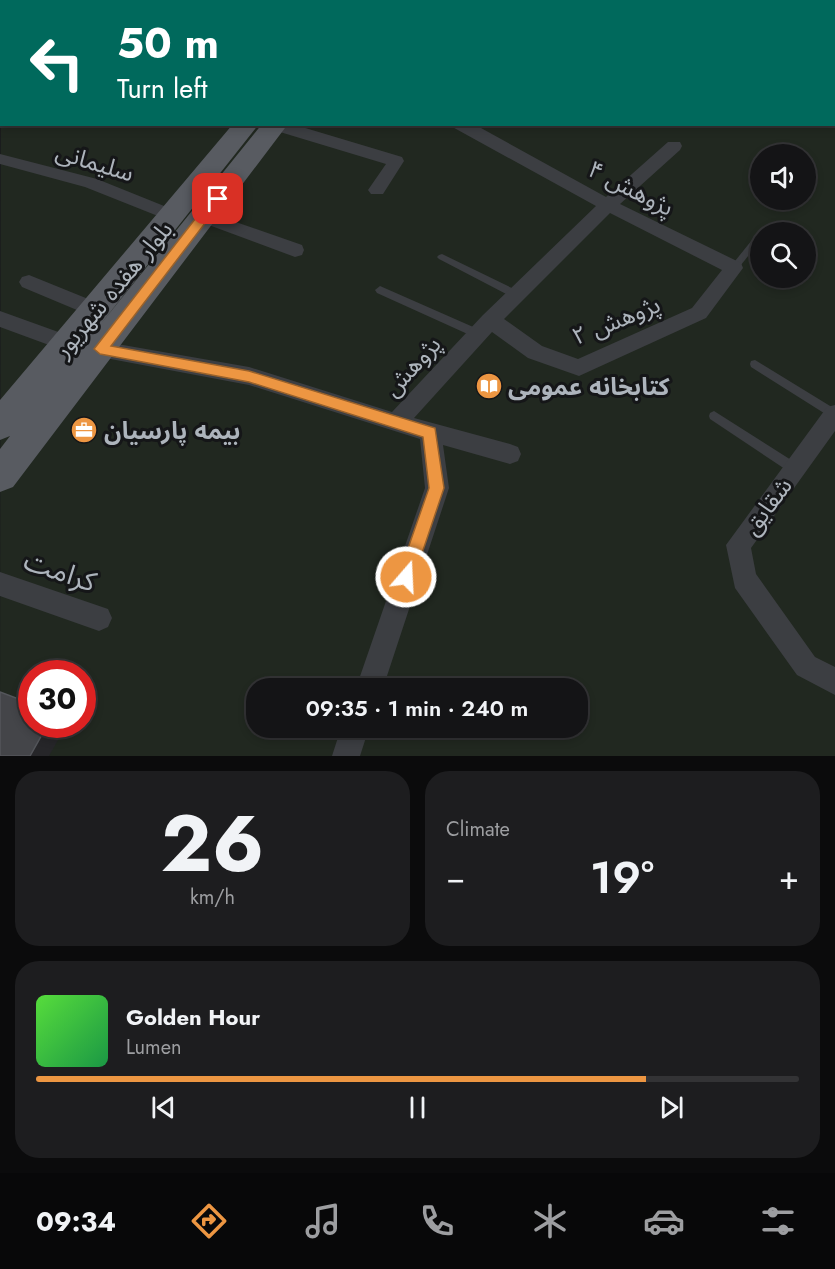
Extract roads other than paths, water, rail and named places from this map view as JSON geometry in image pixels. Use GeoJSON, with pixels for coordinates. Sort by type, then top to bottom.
{"type":"FeatureCollection","features":[{"type":"Feature","properties":{"kind":"main road","name":"بلوار هفده شهریور"},"geometry":{"type":"LineString","coordinates":[[0,425],[173,216],[259,131]]}},
{"type":"Feature","properties":{"kind":"main road","name":"بلوار هفده شهریور"},"geometry":{"type":"LineString","coordinates":[[0,476],[204,217],[259,131]]}},
{"type":"Feature","properties":{"kind":"street","name":"پژوهش ۴"},"geometry":{"type":"LineString","coordinates":[[479,128],[606,204],[734,267]]}},
{"type":"Feature","properties":{"kind":"street"},"geometry":{"type":"LineString","coordinates":[[259,131],[396,160],[377,190]]}},
{"type":"Feature","properties":{"kind":"street","name":"پژوهش"},"geometry":{"type":"LineString","coordinates":[[100,349],[249,376],[396,423],[483,326],[515,294],[606,204],[674,146]]}},
{"type":"Feature","properties":{"kind":"street","name":"سلیمانی"},"geometry":{"type":"LineString","coordinates":[[0,159],[91,183],[173,216]]}},
{"type":"Feature","properties":{"kind":"street"},"geometry":{"type":"LineString","coordinates":[[204,217],[295,250]]}},
{"type":"Feature","properties":{"kind":"street","name":"پژوهش ۲"},"geometry":{"type":"LineString","coordinates":[[483,326],[535,352],[579,368],[699,313],[734,267]]}},
{"type":"Feature","properties":{"kind":"street"},"geometry":{"type":"LineString","coordinates":[[29,282],[96,310]]}},
{"type":"Feature","properties":{"kind":"street"},"geometry":{"type":"LineString","coordinates":[[0,319],[68,344]]}},
{"type":"Feature","properties":{"kind":"street","name":"شقایق"},"geometry":{"type":"LineString","coordinates":[[835,414],[738,545],[744,579],[806,666],[835,681]]}},
{"type":"Feature","properties":{"kind":"street"},"geometry":{"type":"LineString","coordinates":[[396,423],[510,454]]}},
{"type":"Feature","properties":{"kind":"street"},"geometry":{"type":"LineString","coordinates":[[372,678],[437,488],[430,432]]}},
{"type":"Feature","properties":{"kind":"street","name":"کرامت"},"geometry":{"type":"LineString","coordinates":[[0,584],[99,618]]}},
{"type":"Feature","properties":{"kind":"street"},"geometry":{"type":"LineString","coordinates":[[346,756],[352,738]]}},
{"type":"Feature","properties":{"kind":"lane"},"geometry":{"type":"LineString","coordinates":[[734,267],[750,248]]}},
{"type":"Feature","properties":{"kind":"lane"},"geometry":{"type":"LineString","coordinates":[[442,257],[515,294]]}},
{"type":"Feature","properties":{"kind":"lane"},"geometry":{"type":"LineString","coordinates":[[380,290],[483,326]]}},
{"type":"Feature","properties":{"kind":"lane"},"geometry":{"type":"LineString","coordinates":[[755,364],[835,414]]}},
{"type":"Feature","properties":{"kind":"lane"},"geometry":{"type":"LineString","coordinates":[[714,416],[795,469]]}},
{"type":"Feature","properties":{"kind":"place","name":"کتابخانه عمومی"},"geometry":{"type":"Point","coordinates":[489,386]}},
{"type":"Feature","properties":{"kind":"place","name":"بیمه پارسیان"},"geometry":{"type":"Point","coordinates":[84,430]}}]}
